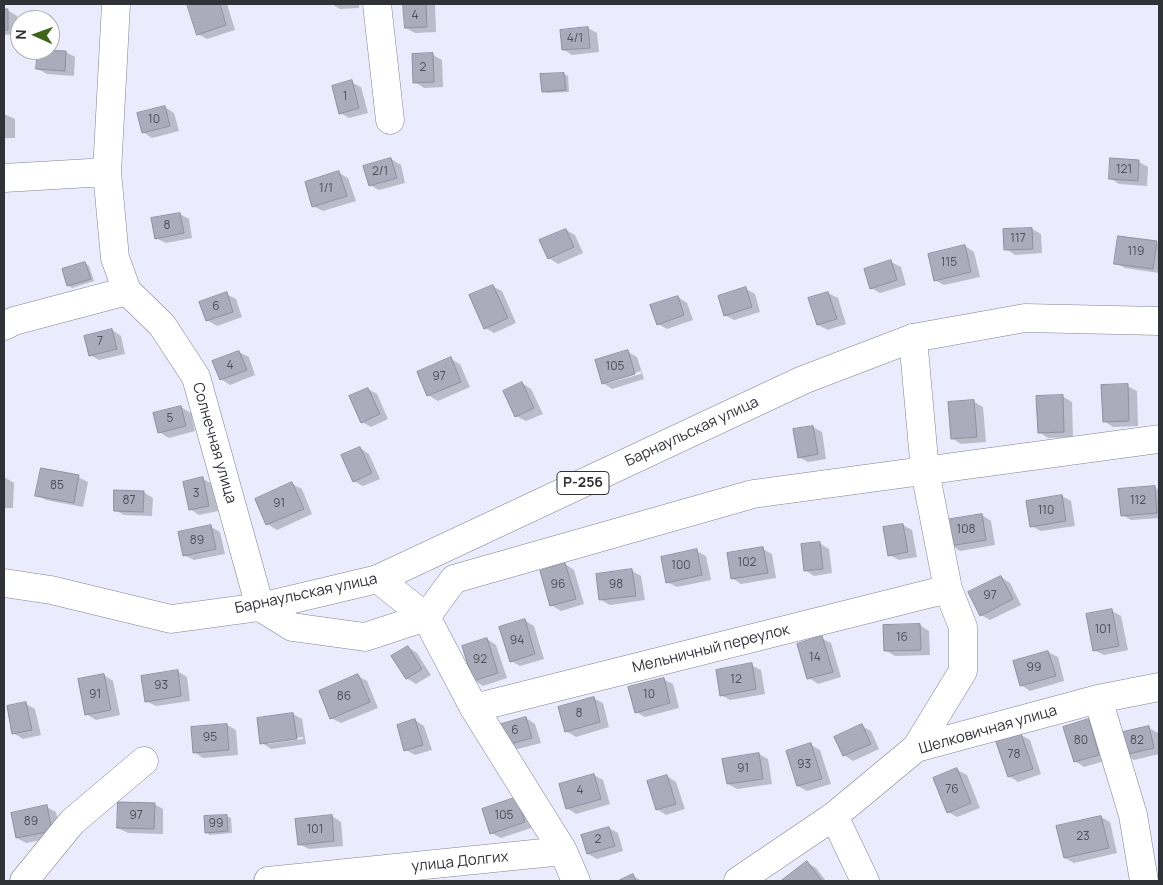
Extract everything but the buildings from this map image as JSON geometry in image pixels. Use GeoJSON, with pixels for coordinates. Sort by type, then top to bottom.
{"type":"FeatureCollection","features":[{"type":"Feature","properties":{"kind":"street","name":"Солнечная улица"},"geometry":{"type":"LineString","coordinates":[[116,4],[107,172],[115,258],[127,291],[162,324],[196,377],[260,607]]}},
{"type":"Feature","properties":{"kind":"street"},"geometry":{"type":"LineString","coordinates":[[377,4],[390,120]]}},
{"type":"Feature","properties":{"kind":"street"},"geometry":{"type":"LineString","coordinates":[[4,178],[107,172]]}},
{"type":"Feature","properties":{"kind":"street"},"geometry":{"type":"LineString","coordinates":[[4,326],[14,321],[127,291]]}},
{"type":"Feature","properties":{"kind":"street","name":"Барнаульская улица"},"geometry":{"type":"LineString","coordinates":[[4,583],[51,590],[171,618],[260,607],[378,579],[803,380],[913,338],[1025,318],[1159,321]]}},
{"type":"Feature","properties":{"kind":"street"},"geometry":{"type":"LineString","coordinates":[[913,338],[925,471],[948,589],[963,627],[963,671],[916,748]]}},
{"type":"Feature","properties":{"kind":"street"},"geometry":{"type":"LineString","coordinates":[[260,607],[292,627],[365,637],[426,617],[454,580],[753,494],[1159,439]]}},
{"type":"Feature","properties":{"kind":"street"},"geometry":{"type":"LineString","coordinates":[[378,579],[426,617],[474,708],[562,851],[576,881]]}},
{"type":"Feature","properties":{"kind":"street","name":"Мельничный переулок"},"geometry":{"type":"LineString","coordinates":[[474,708],[948,589]]}},
{"type":"Feature","properties":{"kind":"street","name":"Шелковичная улица"},"geometry":{"type":"LineString","coordinates":[[738,881],[834,816],[916,748],[1098,699],[1159,687]]}},
{"type":"Feature","properties":{"kind":"street"},"geometry":{"type":"LineString","coordinates":[[1098,699],[1133,815],[1144,881]]}},
{"type":"Feature","properties":{"kind":"street"},"geometry":{"type":"LineString","coordinates":[[24,881],[72,822],[144,761]]}},
{"type":"Feature","properties":{"kind":"street"},"geometry":{"type":"LineString","coordinates":[[834,816],[865,881]]}},
{"type":"Feature","properties":{"kind":"street","name":"улица Долгих"},"geometry":{"type":"LineString","coordinates":[[268,881],[562,851]]}}]}
